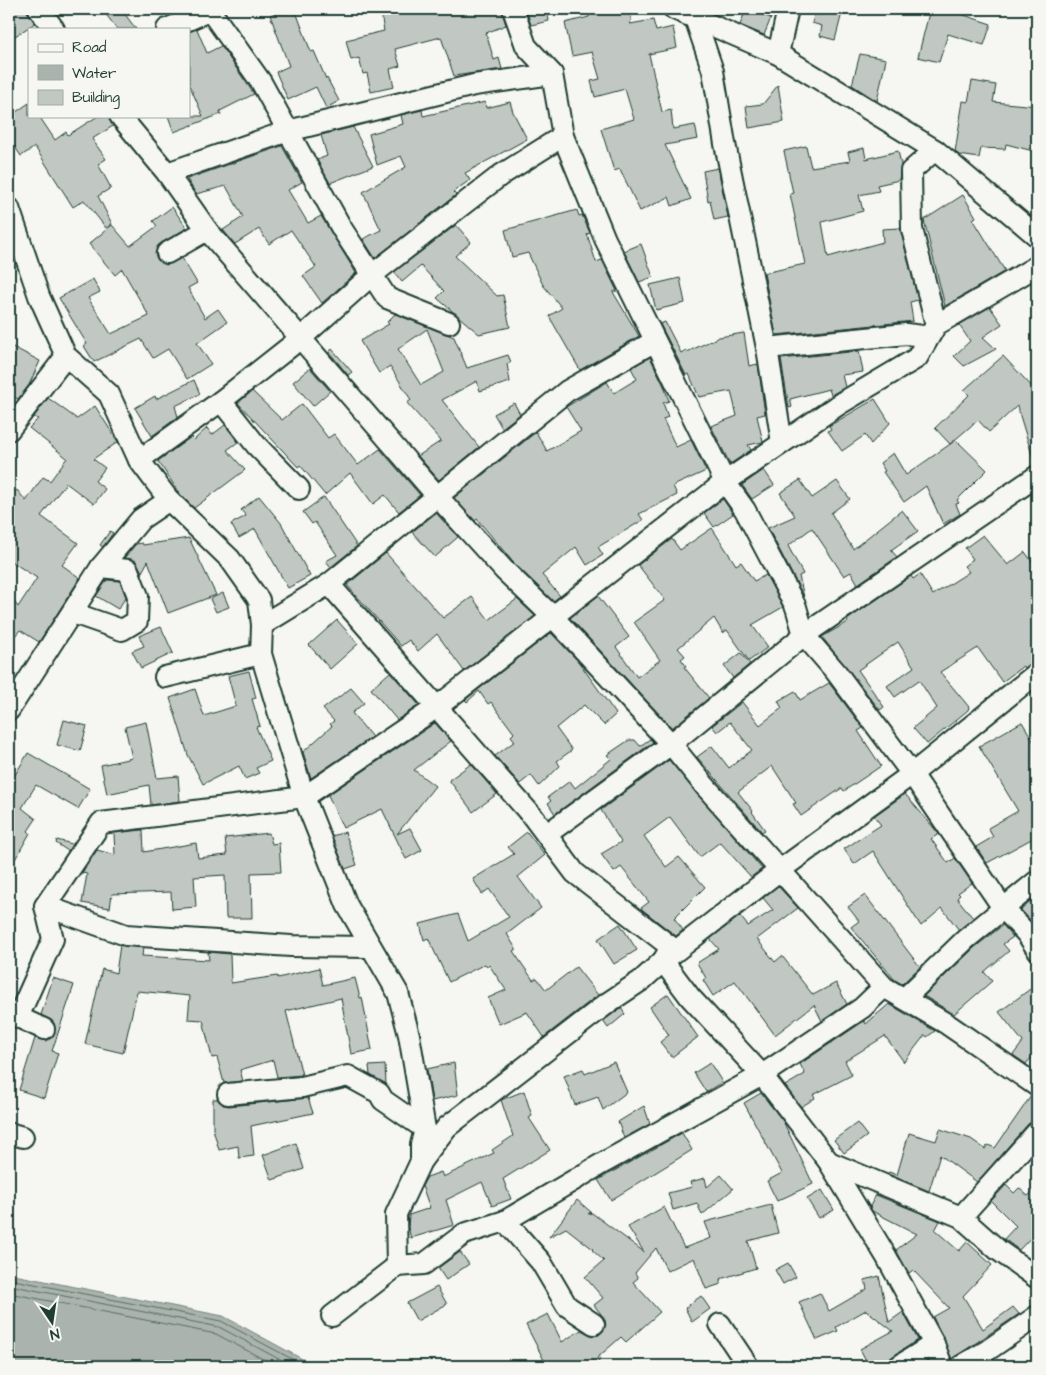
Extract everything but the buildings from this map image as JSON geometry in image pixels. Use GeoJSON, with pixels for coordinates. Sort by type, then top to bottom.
{"type":"FeatureCollection","features":[{"type":"Feature","properties":{"kind":"street"},"geometry":{"type":"LineString","coordinates":[[38,9],[53,28]]}},
{"type":"Feature","properties":{"kind":"street"},"geometry":{"type":"LineString","coordinates":[[169,28],[210,9],[261,82],[342,229],[387,298],[449,323]]}},
{"type":"Feature","properties":{"kind":"street"},"geometry":{"type":"LineString","coordinates":[[514,9],[526,46],[552,74],[563,136],[605,239],[726,482],[745,510],[796,607],[804,635],[836,672],[912,774],[1003,908],[1027,934],[1037,949]]}},
{"type":"Feature","properties":{"kind":"street"},"geometry":{"type":"LineString","coordinates":[[674,9],[697,13],[778,54],[935,150],[1037,236]]}},
{"type":"Feature","properties":{"kind":"street"},"geometry":{"type":"LineString","coordinates":[[778,54],[788,9]]}},
{"type":"Feature","properties":{"kind":"street"},"geometry":{"type":"LineString","coordinates":[[697,13],[713,71],[729,163],[767,348],[782,443]]}},
{"type":"Feature","properties":{"kind":"street"},"geometry":{"type":"LineString","coordinates":[[167,174],[288,130],[474,85],[552,74]]}},
{"type":"Feature","properties":{"kind":"street"},"geometry":{"type":"LineString","coordinates":[[122,118],[167,174],[207,230],[437,496],[504,570],[552,616],[670,744],[884,987],[947,1024],[1037,1086]]}},
{"type":"Feature","properties":{"kind":"street"},"geometry":{"type":"LineString","coordinates":[[139,460],[221,401],[301,338],[373,274],[501,175],[563,136]]}},
{"type":"Feature","properties":{"kind":"street"},"geometry":{"type":"LineString","coordinates":[[935,150],[911,171],[911,181],[912,229],[936,325]]}},
{"type":"Feature","properties":{"kind":"street"},"geometry":{"type":"LineString","coordinates":[[9,208],[39,296],[66,356],[109,394],[139,460],[169,500],[230,559],[259,600],[262,625],[261,654],[304,797],[347,905],[398,993],[409,1034],[425,1129],[421,1145],[421,1161]]}},
{"type":"Feature","properties":{"kind":"street"},"geometry":{"type":"LineString","coordinates":[[167,253],[207,230]]}},
{"type":"Feature","properties":{"kind":"street"},"geometry":{"type":"LineString","coordinates":[[44,1029],[14,1014],[53,939],[45,906],[101,823],[304,797],[437,707],[726,482],[838,405],[917,358],[923,344],[936,325],[1037,266]]}},
{"type":"Feature","properties":{"kind":"street"},"geometry":{"type":"LineString","coordinates":[[767,348],[906,334],[923,336],[923,344]]}},
{"type":"Feature","properties":{"kind":"street"},"geometry":{"type":"LineString","coordinates":[[262,625],[329,584],[567,391],[655,341]]}},
{"type":"Feature","properties":{"kind":"street"},"geometry":{"type":"LineString","coordinates":[[9,430],[66,356]]}},
{"type":"Feature","properties":{"kind":"street"},"geometry":{"type":"LineString","coordinates":[[221,401],[256,445],[299,489]]}},
{"type":"Feature","properties":{"kind":"street"},"geometry":{"type":"LineString","coordinates":[[547,834],[670,744],[804,635],[1037,476]]}},
{"type":"Feature","properties":{"kind":"street"},"geometry":{"type":"LineString","coordinates":[[9,710],[101,567],[141,519],[169,500]]}},
{"type":"Feature","properties":{"kind":"street"},"geometry":{"type":"LineString","coordinates":[[73,613],[122,630],[137,621],[138,596],[128,570],[101,567]]}},
{"type":"Feature","properties":{"kind":"street"},"geometry":{"type":"LineString","coordinates":[[329,584],[547,834],[575,873],[671,947],[663,961]]}},
{"type":"Feature","properties":{"kind":"street"},"geometry":{"type":"LineString","coordinates":[[164,677],[261,654]]}},
{"type":"Feature","properties":{"kind":"street"},"geometry":{"type":"LineString","coordinates":[[397,1266],[396,1214],[421,1161],[447,1126],[609,1002],[642,980],[663,961],[780,870],[912,774],[1037,672]]}},
{"type":"Feature","properties":{"kind":"street"},"geometry":{"type":"LineString","coordinates":[[905,998],[966,939],[1037,881]]}},
{"type":"Feature","properties":{"kind":"street"},"geometry":{"type":"LineString","coordinates":[[45,906],[126,935],[292,946],[370,947]]}},
{"type":"Feature","properties":{"kind":"street"},"geometry":{"type":"LineString","coordinates":[[663,961],[690,997],[762,1075],[829,1162],[886,1256],[934,1344],[942,1366]]}},
{"type":"Feature","properties":{"kind":"street"},"geometry":{"type":"LineString","coordinates":[[332,1316],[397,1266],[424,1264],[464,1234],[505,1221],[603,1163],[762,1075],[862,1008],[884,987]]}},
{"type":"Feature","properties":{"kind":"street"},"geometry":{"type":"LineString","coordinates":[[228,1094],[302,1087],[348,1076],[379,1093],[383,1100],[425,1129]]}},
{"type":"Feature","properties":{"kind":"street"},"geometry":{"type":"LineString","coordinates":[[961,1217],[1037,1132]]}},
{"type":"Feature","properties":{"kind":"street"},"geometry":{"type":"LineString","coordinates":[[829,1162],[961,1217],[998,1250],[1037,1278]]}},
{"type":"Feature","properties":{"kind":"street"},"geometry":{"type":"LineString","coordinates":[[505,1221],[541,1262],[567,1306],[594,1324]]}},
{"type":"Feature","properties":{"kind":"street"},"geometry":{"type":"LineString","coordinates":[[961,1366],[1037,1316]]}},
{"type":"Feature","properties":{"kind":"street"},"geometry":{"type":"LineString","coordinates":[[720,1324],[748,1366]]}},
{"type":"Feature","properties":{"kind":"street"},"geometry":{"type":"LineString","coordinates":[[899,1366],[934,1344]]}},
{"type":"Feature","properties":{"kind":"water"},"geometry":{"type":"Polygon","coordinates":[[[9,1274],[223,1316],[315,1366],[9,1366],[9,1274]]]}}]}
